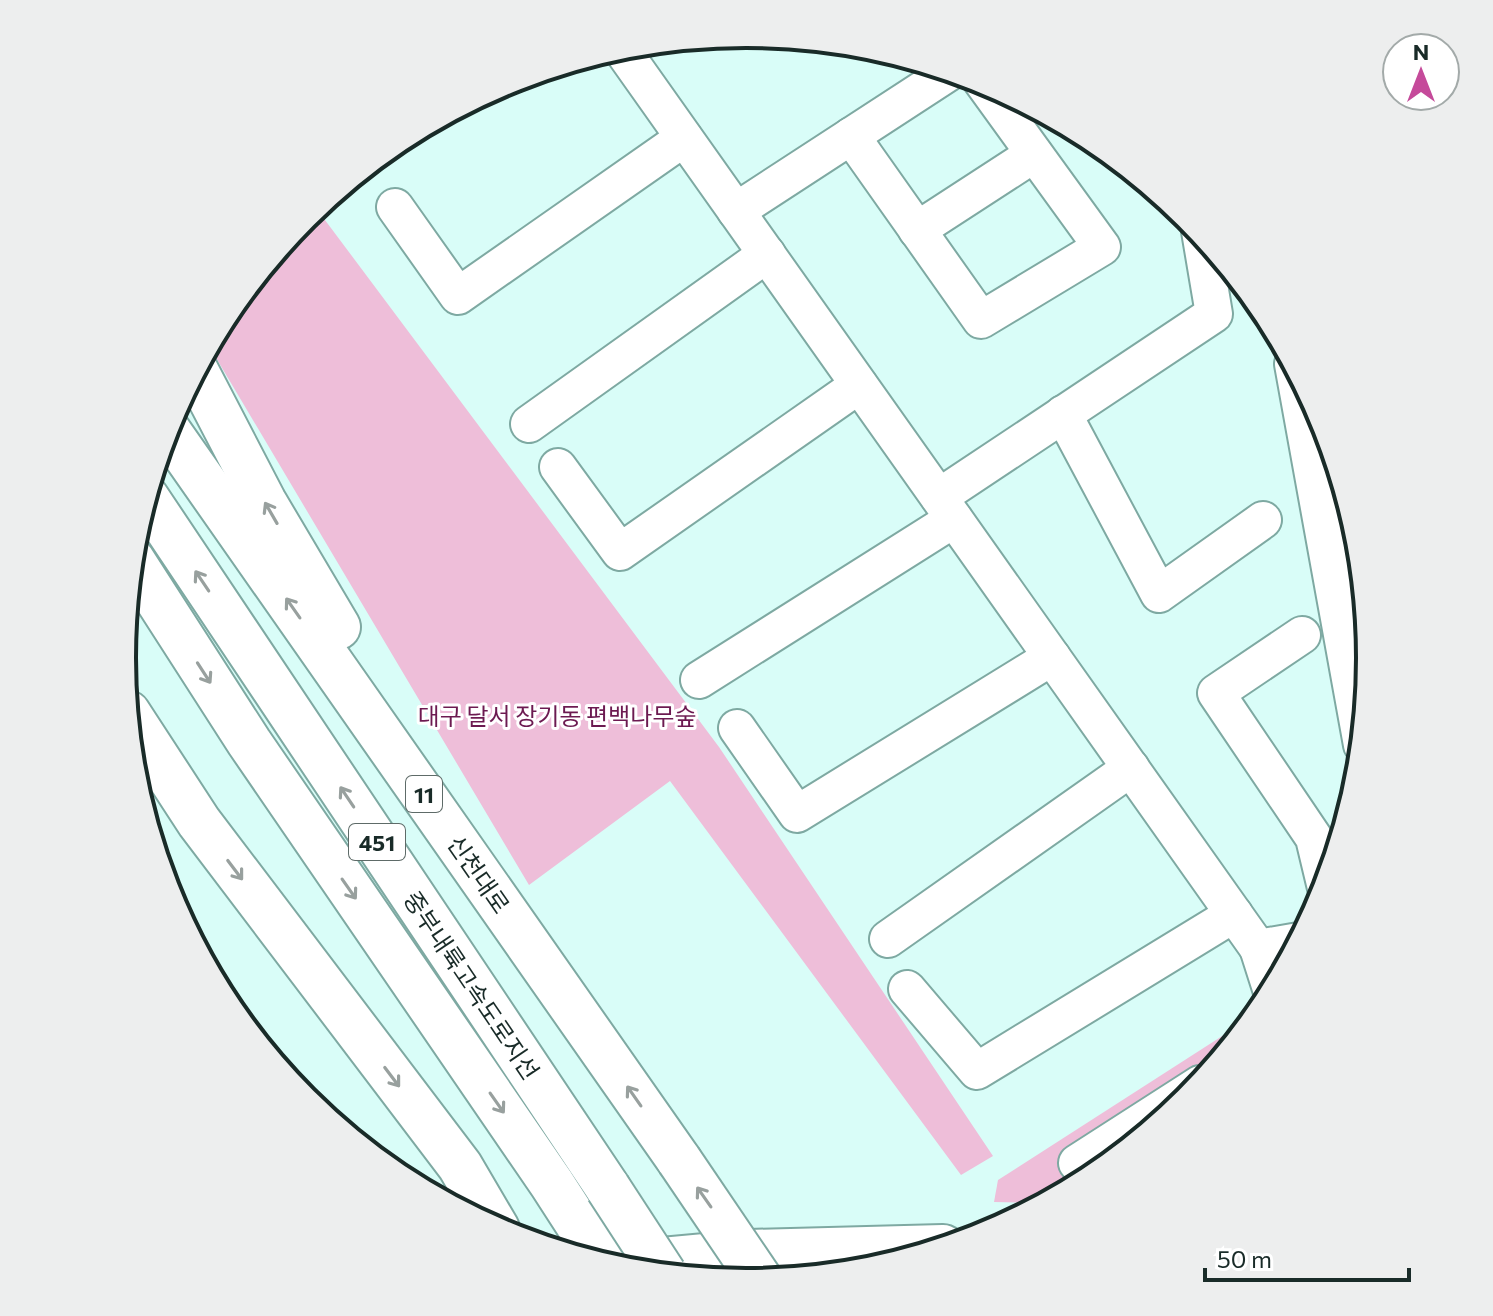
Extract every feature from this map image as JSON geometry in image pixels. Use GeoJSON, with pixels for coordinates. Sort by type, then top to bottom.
{"type":"FeatureCollection","features":[{"type":"Feature","properties":{"kind":"main road"},"geometry":{"type":"LineString","coordinates":[[202,383],[264,502],[494,895]]}},
{"type":"Feature","properties":{"kind":"main road","name":"신천대로"},"geometry":{"type":"LineString","coordinates":[[176,442],[752,1268]]}},
{"type":"Feature","properties":{"kind":"main road","name":"중부내륙고속도로지선"},"geometry":{"type":"LineString","coordinates":[[155,510],[656,1261]]}},
{"type":"Feature","properties":{"kind":"main road","name":"중부내륙고속도로지선"},"geometry":{"type":"LineString","coordinates":[[142,576],[249,742],[595,1248]]}},
{"type":"Feature","properties":{"kind":"main road"},"geometry":{"type":"LineString","coordinates":[[142,734],[199,822],[460,1166],[485,1209]]}},
{"type":"Feature","properties":{"kind":"main road"},"geometry":{"type":"LineString","coordinates":[[146,763],[199,822]]}},
{"type":"Feature","properties":{"kind":"main road"},"geometry":{"type":"LineString","coordinates":[[651,1260],[749,1252],[899,1248]]}},
{"type":"Feature","properties":{"kind":"street"},"geometry":{"type":"LineString","coordinates":[[629,60],[1258,948],[1267,976]]}},
{"type":"Feature","properties":{"kind":"street"},"geometry":{"type":"LineString","coordinates":[[736,211],[939,79]]}},
{"type":"Feature","properties":{"kind":"street"},"geometry":{"type":"LineString","coordinates":[[851,136],[981,320],[1102,247],[997,102]]}},
{"type":"Feature","properties":{"kind":"street"},"geometry":{"type":"LineString","coordinates":[[395,207],[458,296],[684,138]]}},
{"type":"Feature","properties":{"kind":"street"},"geometry":{"type":"LineString","coordinates":[[917,230],[1034,154]]}},
{"type":"Feature","properties":{"kind":"street"},"geometry":{"type":"LineString","coordinates":[[529,424],[767,254]]}},
{"type":"Feature","properties":{"kind":"street"},"geometry":{"type":"LineString","coordinates":[[699,680],[947,508],[1063,414],[1214,314],[1204,255]]}},
{"type":"Feature","properties":{"kind":"street"},"geometry":{"type":"LineString","coordinates":[[558,467],[620,552],[859,385]]}},
{"type":"Feature","properties":{"kind":"street"},"geometry":{"type":"LineString","coordinates":[[1300,401],[1354,703]]}},
{"type":"Feature","properties":{"kind":"street"},"geometry":{"type":"LineString","coordinates":[[1063,414],[1159,594],[1263,520]]}},
{"type":"Feature","properties":{"kind":"street"},"geometry":{"type":"LineString","coordinates":[[1302,635],[1216,693],[1314,838],[1320,864]]}},
{"type":"Feature","properties":{"kind":"street"},"geometry":{"type":"LineString","coordinates":[[737,728],[797,814],[1052,657]]}},
{"type":"Feature","properties":{"kind":"street"},"geometry":{"type":"LineString","coordinates":[[888,939],[1131,768]]}},
{"type":"Feature","properties":{"kind":"street"},"geometry":{"type":"LineString","coordinates":[[907,989],[977,1071],[1234,914]]}},
{"type":"Feature","properties":{"kind":"street"},"geometry":{"type":"LineString","coordinates":[[1258,948],[1286,943]]}},
{"type":"Feature","properties":{"kind":"street"},"geometry":{"type":"LineString","coordinates":[[1077,1163],[1150,1116]]}},
{"type":"Feature","properties":{"kind":"green space","name":"대구 달서 장기동 편백나무숲"},"geometry":{"type":"Polygon","coordinates":[[[324,218],[719,747],[993,1156],[961,1175],[670,781],[529,885],[216,357],[263,287],[324,218]]]}},
{"type":"Feature","properties":{"kind":"green space"},"geometry":{"type":"Polygon","coordinates":[[[1227,1033],[1149,1117],[1085,1165],[1021,1203],[994,1202],[998,1180],[1227,1033]]]}}]}
